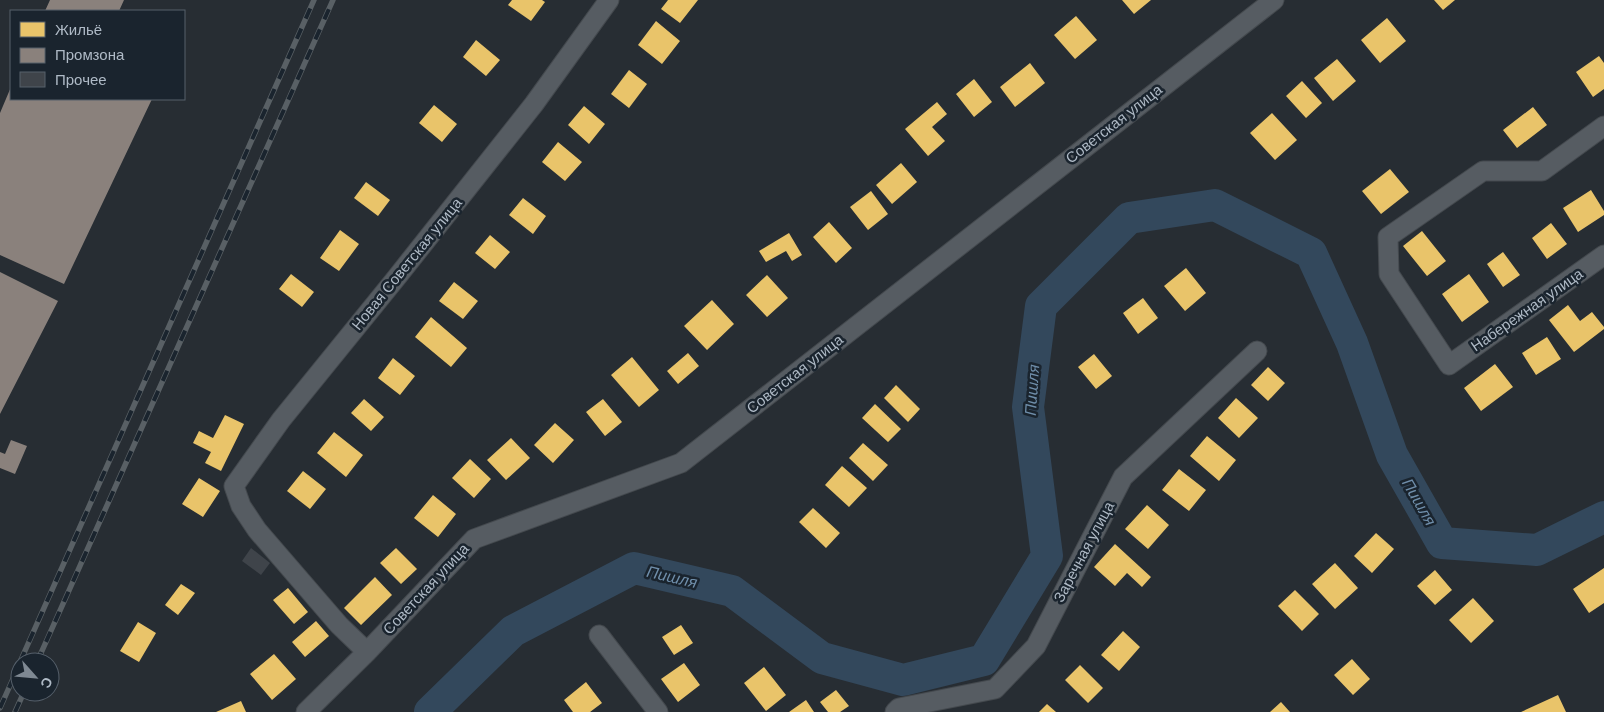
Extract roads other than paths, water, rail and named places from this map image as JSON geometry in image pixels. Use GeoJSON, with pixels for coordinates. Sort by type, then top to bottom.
{"type":"FeatureCollection","features":[{"type":"Feature","properties":{"kind":"street","name":"Новая Советская улица"},"geometry":{"type":"LineString","coordinates":[[367,652],[339,625],[257,530],[241,506],[234,486],[281,420],[398,277],[528,112],[609,0]]}},
{"type":"Feature","properties":{"kind":"street","name":"Советская улица"},"geometry":{"type":"LineString","coordinates":[[306,712],[367,652],[474,539],[681,463],[1274,0]]}},
{"type":"Feature","properties":{"kind":"street","name":"Набережная улица"},"geometry":{"type":"LineString","coordinates":[[1604,126],[1542,171],[1483,171],[1388,237],[1389,274],[1449,365],[1604,255]]}},
{"type":"Feature","properties":{"kind":"street","name":"Заречная улица"},"geometry":{"type":"LineString","coordinates":[[895,712],[899,708],[995,689],[1036,646],[1124,477],[1257,351]]}},
{"type":"Feature","properties":{"kind":"street"},"geometry":{"type":"LineString","coordinates":[[599,635],[658,712]]}},
{"type":"Feature","properties":{"kind":"waterway","name":"Пишля"},"geometry":{"type":"LineString","coordinates":[[430,712],[513,631],[634,568],[732,591],[822,658],[903,680],[984,660],[1047,556],[1028,407],[1041,306],[1129,218],[1215,205],[1311,253],[1352,343],[1392,455],[1442,543],[1537,550],[1604,517]]}},
{"type":"Feature","properties":{"kind":"railway"},"geometry":{"type":"LineString","coordinates":[[24,652],[314,0]]}},
{"type":"Feature","properties":{"kind":"railway"},"geometry":{"type":"LineString","coordinates":[[41,652],[333,0]]}},
{"type":"Feature","properties":{"kind":"railway"},"geometry":{"type":"LineString","coordinates":[[0,708],[10,686]]}},
{"type":"Feature","properties":{"kind":"railway"},"geometry":{"type":"LineString","coordinates":[[15,712],[20,702]]}}]}
